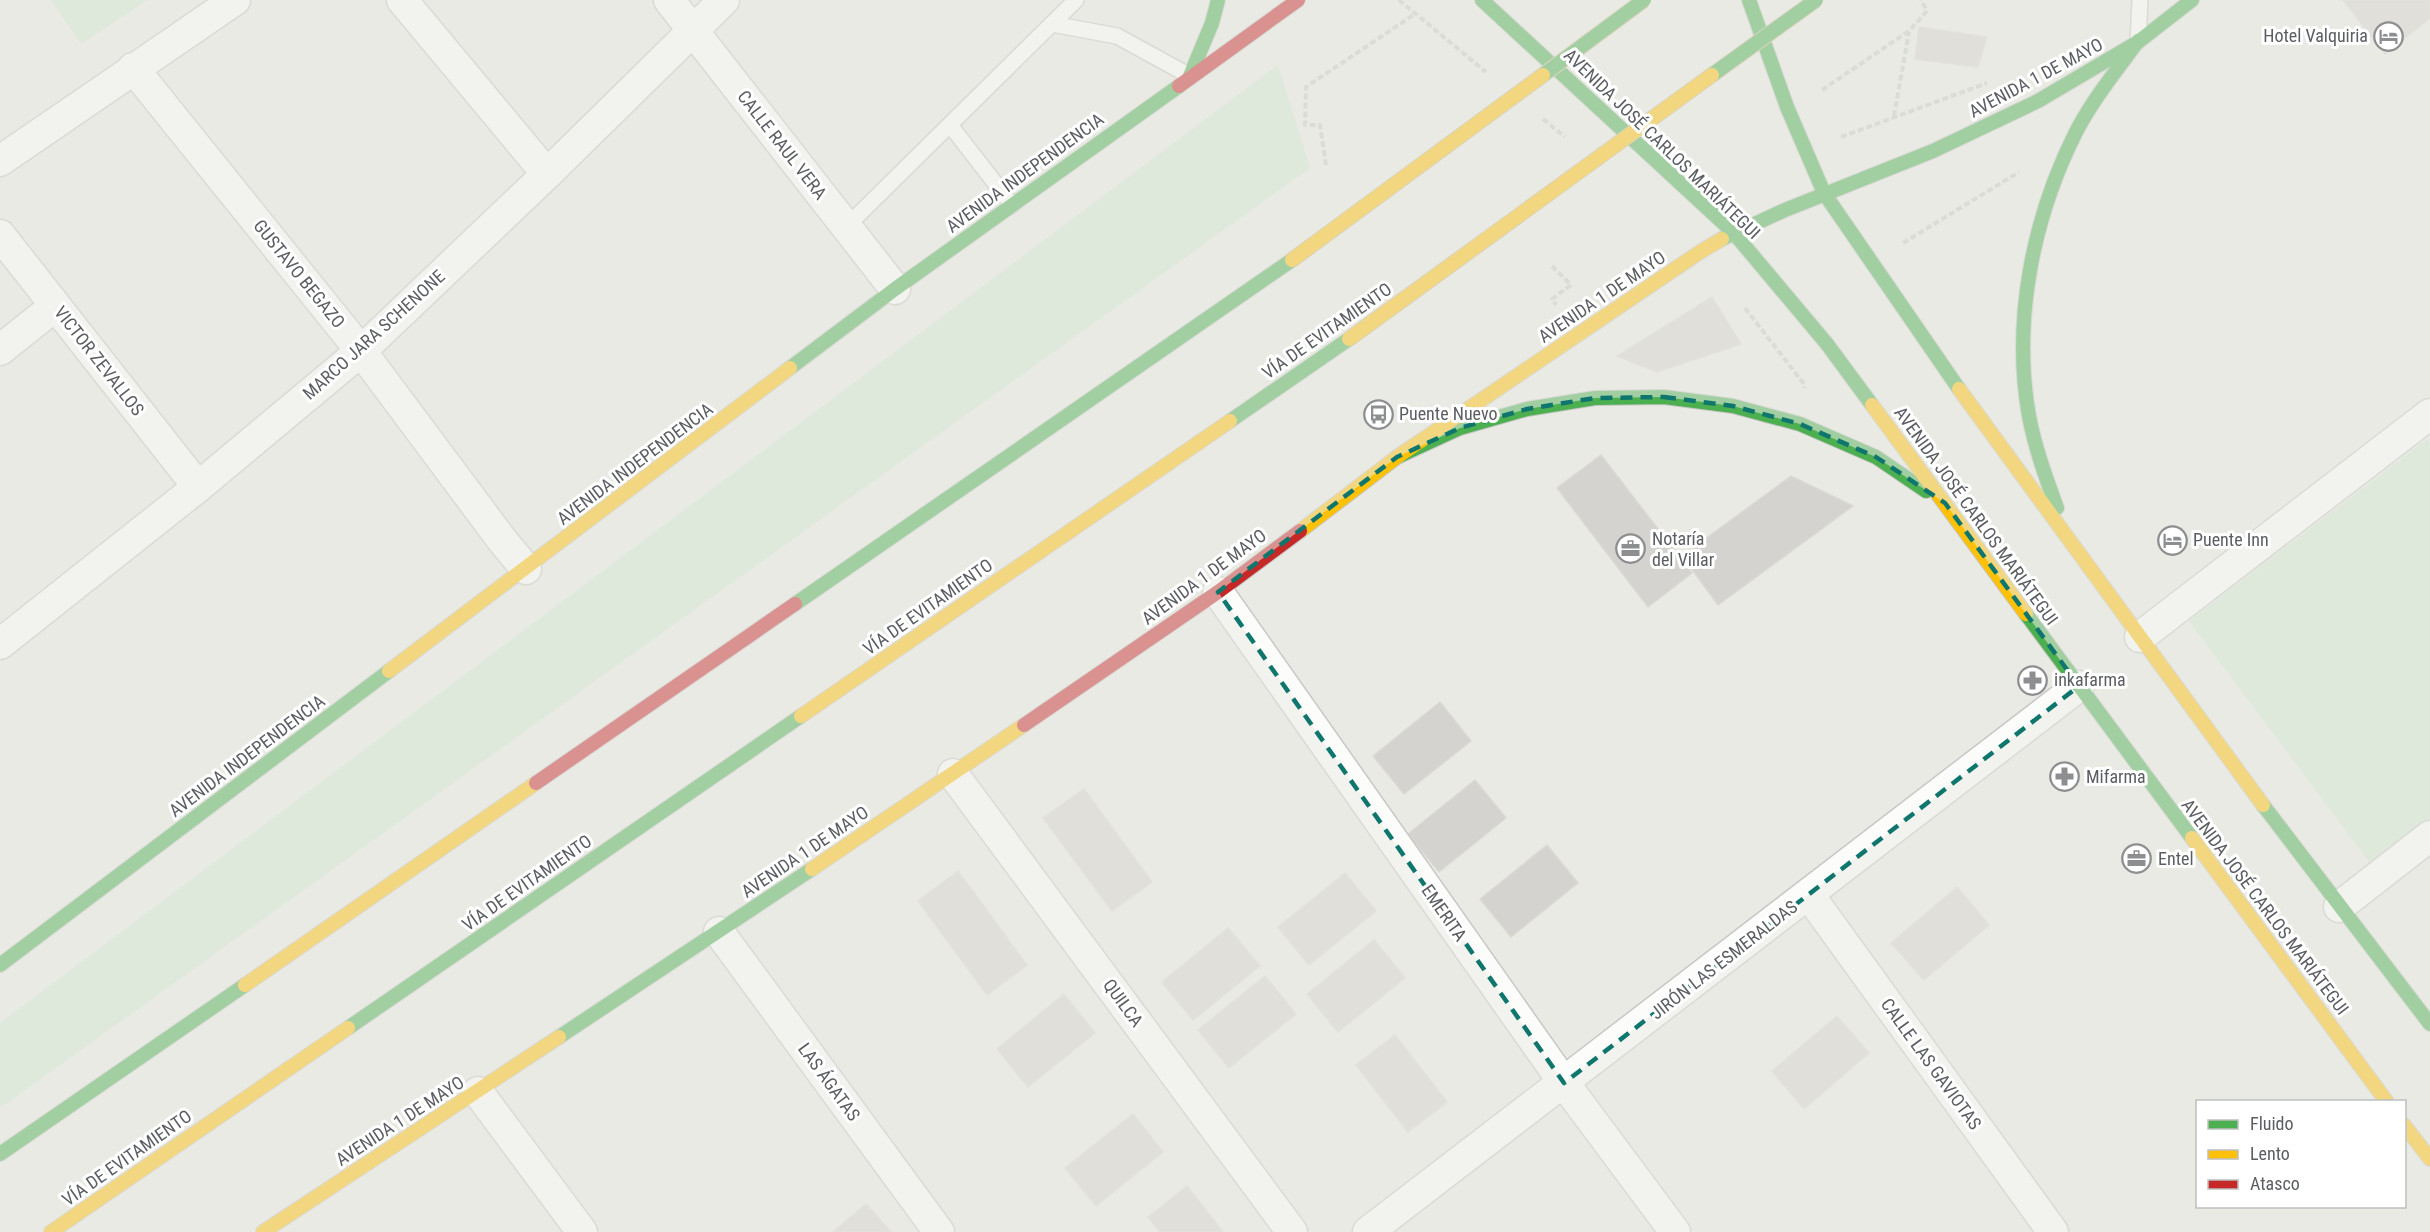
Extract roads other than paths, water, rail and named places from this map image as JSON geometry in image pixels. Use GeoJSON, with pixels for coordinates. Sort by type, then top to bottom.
{"type":"FeatureCollection","features":[{"type":"Feature","properties":{"kind":"main road"},"geometry":{"type":"LineString","coordinates":[[1190,76],[1212,23],[1218,0]]}},
{"type":"Feature","properties":{"kind":"main road","name":"AVENIDA INDEPENDENCIA"},"geometry":{"type":"LineString","coordinates":[[0,965],[895,289],[1298,0]]}},
{"type":"Feature","properties":{"kind":"main road","name":"AVENIDA JOSÉ CARLOS MARIÁTEGUI"},"geometry":{"type":"LineString","coordinates":[[1482,0],[1733,232],[1827,344],[2386,1100]]}},
{"type":"Feature","properties":{"kind":"main road"},"geometry":{"type":"LineString","coordinates":[[0,1154],[1292,260],[1644,0]]}},
{"type":"Feature","properties":{"kind":"main road"},"geometry":{"type":"LineString","coordinates":[[1749,0],[1787,107],[1824,193],[1933,354],[2339,907],[2430,1024]]}},
{"type":"Feature","properties":{"kind":"main road","name":"VÍA DE EVITAMIENTO"},"geometry":{"type":"LineString","coordinates":[[51,1232],[1349,339],[1816,0]]}},
{"type":"Feature","properties":{"kind":"main road","name":"AVENIDA 1 DE MAYO"},"geometry":{"type":"LineString","coordinates":[[263,1232],[478,1092],[954,774],[1218,592],[1397,457],[1700,252],[1733,232],[1824,193],[1932,151],[2003,118],[2072,82],[2138,41],[2192,0]]}},
{"type":"Feature","properties":{"kind":"main road"},"geometry":{"type":"LineString","coordinates":[[2076,550],[2049,492],[2032,430],[2023,366],[2024,318],[2029,270],[2039,224],[2054,178],[2077,130],[2138,41]]}},
{"type":"Feature","properties":{"kind":"main road"},"geometry":{"type":"LineString","coordinates":[[1397,457],[1460,428],[1527,409],[1595,398],[1664,398],[1733,406],[1800,424],[1875,457],[1945,503]]}},
{"type":"Feature","properties":{"kind":"main road"},"geometry":{"type":"LineString","coordinates":[[2406,1128],[2430,1159]]}},
{"type":"Feature","properties":{"kind":"street"},"geometry":{"type":"LineString","coordinates":[[0,161],[235,0]]}},
{"type":"Feature","properties":{"kind":"street"},"geometry":{"type":"LineString","coordinates":[[402,0],[547,174]]}},
{"type":"Feature","properties":{"kind":"street","name":"CALLE RAUL VERA"},"geometry":{"type":"LineString","coordinates":[[669,0],[895,289]]}},
{"type":"Feature","properties":{"kind":"street","name":"MARCO JARA SCHENONE"},"geometry":{"type":"LineString","coordinates":[[0,644],[198,487],[361,351],[547,174],[724,0]]}},
{"type":"Feature","properties":{"kind":"street","name":"GUSTAVO BEGAZO"},"geometry":{"type":"LineString","coordinates":[[134,68],[361,351],[526,569]]}},
{"type":"Feature","properties":{"kind":"street","name":"VICTOR ZEVALLOS"},"geometry":{"type":"LineString","coordinates":[[0,235],[198,487]]}},
{"type":"Feature","properties":{"kind":"street"},"geometry":{"type":"LineString","coordinates":[[0,350],[55,306]]}},
{"type":"Feature","properties":{"kind":"street"},"geometry":{"type":"LineString","coordinates":[[2140,637],[2428,421]]}},
{"type":"Feature","properties":{"kind":"street","name":"EMERITA"},"geometry":{"type":"LineString","coordinates":[[1218,592],[1564,1083],[1675,1232]]}},
{"type":"Feature","properties":{"kind":"street","name":"JIRÓN LAS ESMERALDAS"},"geometry":{"type":"LineString","coordinates":[[1368,1232],[2079,686]]}},
{"type":"Feature","properties":{"kind":"street","name":"QUILCA"},"geometry":{"type":"LineString","coordinates":[[954,774],[1292,1232]]}},
{"type":"Feature","properties":{"kind":"street"},"geometry":{"type":"LineString","coordinates":[[2339,907],[2430,836]]}},
{"type":"Feature","properties":{"kind":"street","name":"CALLE LAS GAVIOTAS"},"geometry":{"type":"LineString","coordinates":[[1809,895],[2053,1232]]}},
{"type":"Feature","properties":{"kind":"street","name":"LAS ÁGATAS"},"geometry":{"type":"LineString","coordinates":[[719,932],[939,1232]]}},
{"type":"Feature","properties":{"kind":"street"},"geometry":{"type":"LineString","coordinates":[[478,1092],[582,1232]]}},
{"type":"Feature","properties":{"kind":"lane"},"geometry":{"type":"LineString","coordinates":[[846,227],[1076,0]]}},
{"type":"Feature","properties":{"kind":"lane"},"geometry":{"type":"LineString","coordinates":[[2138,41],[2140,0]]}},
{"type":"Feature","properties":{"kind":"lane"},"geometry":{"type":"LineString","coordinates":[[1052,24],[1117,36],[1190,76]]}},
{"type":"Feature","properties":{"kind":"lane"},"geometry":{"type":"LineString","coordinates":[[950,125],[1011,205]]}},
{"type":"Feature","properties":{"kind":"place","name":"Hotel Valquiria"},"geometry":{"type":"Point","coordinates":[2389,36]}},
{"type":"Feature","properties":{"kind":"place","name":"Puente Nuevo"},"geometry":{"type":"Point","coordinates":[1378,414]}},
{"type":"Feature","properties":{"kind":"place","name":"Puente Inn"},"geometry":{"type":"Point","coordinates":[2172,540]}},
{"type":"Feature","properties":{"kind":"place","name":"Notaría del Villar"},"geometry":{"type":"Point","coordinates":[1631,549]}},
{"type":"Feature","properties":{"kind":"place","name":"inkafarma"},"geometry":{"type":"Point","coordinates":[2033,680]}},
{"type":"Feature","properties":{"kind":"place","name":"Mifarma"},"geometry":{"type":"Point","coordinates":[2065,777]}},
{"type":"Feature","properties":{"kind":"place","name":"Entel"},"geometry":{"type":"Point","coordinates":[2137,859]}}]}
